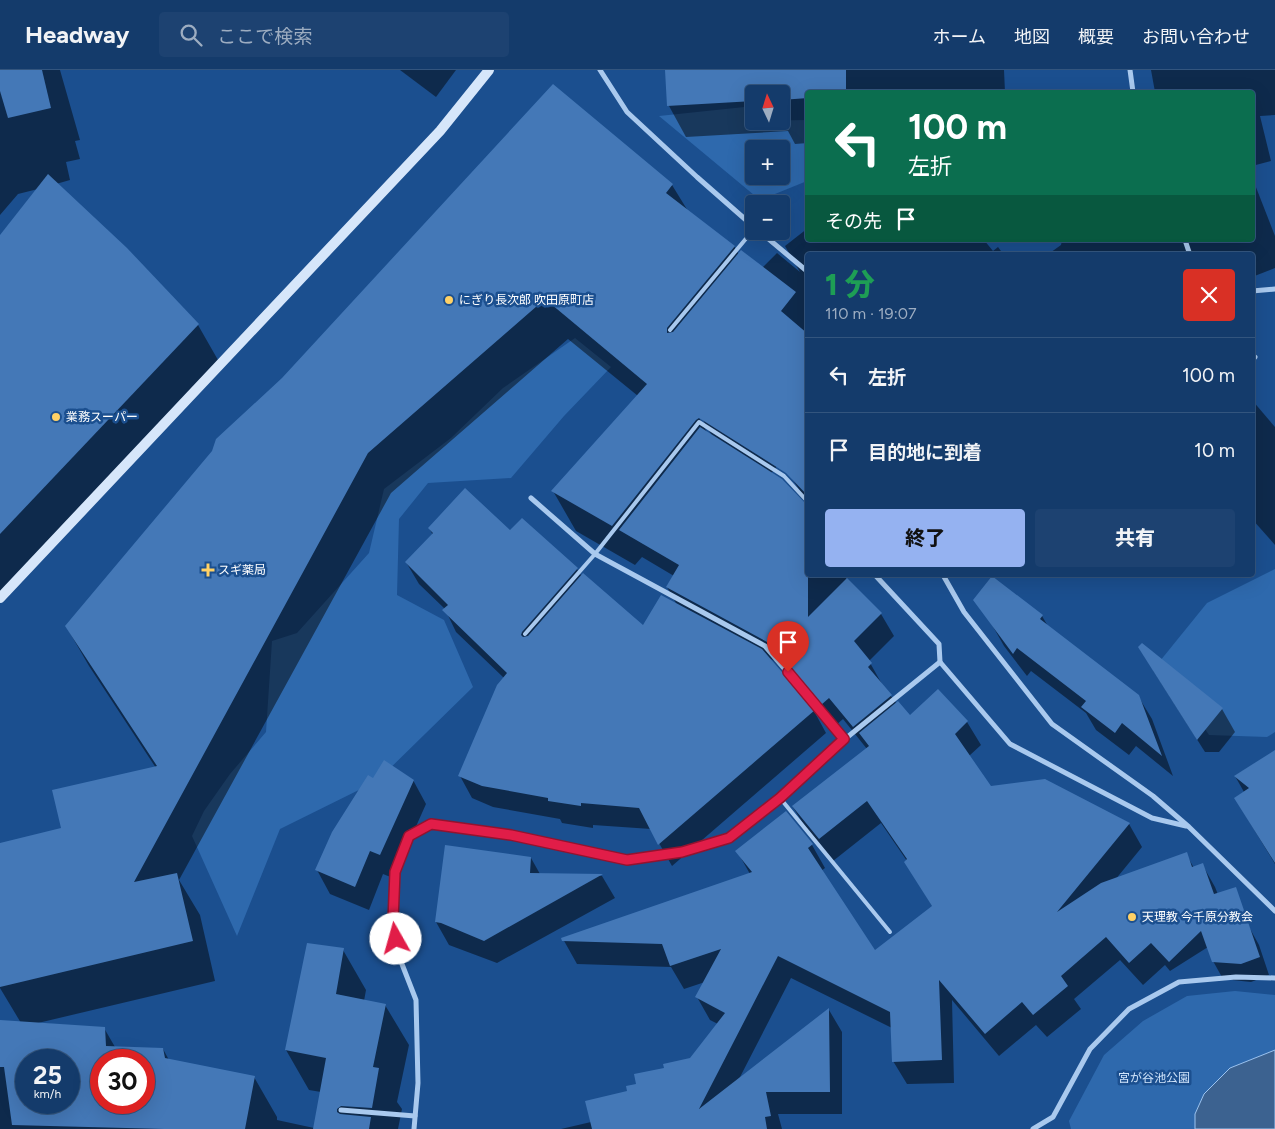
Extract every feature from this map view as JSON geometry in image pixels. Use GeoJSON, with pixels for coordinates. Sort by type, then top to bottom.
{"type":"FeatureCollection","features":[{"type":"Feature","properties":{"kind":"street"},"geometry":{"type":"LineString","coordinates":[[0,598],[440,131],[489,70]]}},
{"type":"Feature","properties":{"kind":"street"},"geometry":{"type":"LineString","coordinates":[[600,70],[627,112],[745,220]]}},
{"type":"Feature","properties":{"kind":"street"},"geometry":{"type":"LineString","coordinates":[[1130,70],[1133,90]]}},
{"type":"Feature","properties":{"kind":"street"},"geometry":{"type":"LineString","coordinates":[[770,240],[805,269]]}},
{"type":"Feature","properties":{"kind":"street"},"geometry":{"type":"LineString","coordinates":[[1255,291],[1275,289]]}},
{"type":"Feature","properties":{"kind":"street"},"geometry":{"type":"LineString","coordinates":[[531,498],[595,554],[765,646],[844,739]]}},
{"type":"Feature","properties":{"kind":"street"},"geometry":{"type":"LineString","coordinates":[[877,577],[939,644],[940,662],[1010,744],[1152,818],[1188,827]]}},
{"type":"Feature","properties":{"kind":"street"},"geometry":{"type":"LineString","coordinates":[[945,577],[964,612],[1052,724],[1153,796],[1275,911]]}},
{"type":"Feature","properties":{"kind":"street"},"geometry":{"type":"LineString","coordinates":[[414,1129],[418,1084],[416,1000],[400,958],[393,920],[395,872],[409,836],[431,824],[511,835],[627,860],[682,852],[729,838],[780,798],[844,739],[940,662]]}},
{"type":"Feature","properties":{"kind":"street"},"geometry":{"type":"LineString","coordinates":[[1033,1129],[1053,1117],[1090,1048],[1129,1009],[1179,982],[1236,977],[1275,978]]}},
{"type":"Feature","properties":{"kind":"street"},"geometry":{"type":"LineString","coordinates":[[340,1110],[415,1116]]}},
{"type":"Feature","properties":{"kind":"lane"},"geometry":{"type":"LineString","coordinates":[[670,330],[745,239]]}},
{"type":"Feature","properties":{"kind":"lane"},"geometry":{"type":"LineString","coordinates":[[525,634],[595,554],[700,422],[784,476],[805,499]]}},
{"type":"Feature","properties":{"kind":"lane"},"geometry":{"type":"LineString","coordinates":[[780,798],[890,932]]}},
{"type":"Feature","properties":{"kind":"green space"},"geometry":{"type":"Polygon","coordinates":[[[745,107],[745,130],[790,130],[790,120],[805,120],[805,182],[772,195],[754,195],[659,116],[745,107]]]}},
{"type":"Feature","properties":{"kind":"green space"},"geometry":{"type":"Polygon","coordinates":[[[575,338],[611,367],[564,416],[511,478],[428,483],[399,519],[397,595],[444,620],[473,687],[377,781],[280,829],[237,936],[192,836],[204,811],[230,774],[266,732],[272,641],[297,633],[369,553],[384,489],[451,438],[503,388],[575,338]]]}},
{"type":"Feature","properties":{"kind":"green space"},"geometry":{"type":"Polygon","coordinates":[[[1275,569],[1275,732],[1267,737],[1209,735],[1160,661],[1207,603],[1275,569]]]}},
{"type":"Feature","properties":{"kind":"green space","name":"宮が谷池公園"},"geometry":{"type":"Polygon","coordinates":[[[1235,991],[1275,995],[1275,1050],[1230,1068],[1204,1094],[1195,1114],[1195,1129],[1071,1129],[1069,1121],[1104,1055],[1143,1021],[1187,996],[1235,991]]]}},
{"type":"Feature","properties":{"kind":"shaded area"},"geometry":{"type":"Polygon","coordinates":[[[1275,1050],[1275,1129],[1195,1129],[1195,1114],[1204,1094],[1230,1068],[1275,1050]]]}},
{"type":"Feature","properties":{"kind":"building"},"geometry":{"type":"Polygon","coordinates":[[[0,70],[42,70],[51,108],[8,118],[0,91],[0,70]]]}},
{"type":"Feature","properties":{"kind":"building"},"geometry":{"type":"Polygon","coordinates":[[[665,70],[846,70],[846,90],[805,90],[805,98],[790,99],[790,85],[745,85],[745,102],[667,106],[665,70]]]}},
{"type":"Feature","properties":{"kind":"building"},"geometry":{"type":"Polygon","coordinates":[[[553,84],[673,184],[666,193],[735,246],[667,328],[667,333],[673,332],[741,250],[796,292],[781,311],[805,331],[805,493],[786,473],[699,418],[612,526],[551,491],[647,384],[545,299],[368,453],[134,882],[177,873],[193,941],[0,987],[0,843],[61,828],[52,790],[157,766],[65,626],[212,451],[216,439],[282,378],[553,84]]]}},
{"type":"Feature","properties":{"kind":"building","name":"業務スーパー"},"geometry":{"type":"Polygon","coordinates":[[[48,174],[127,248],[199,324],[0,534],[0,235],[48,174]]]}},
{"type":"Feature","properties":{"kind":"building"},"geometry":{"type":"Polygon","coordinates":[[[700,427],[782,479],[805,503],[805,577],[808,577],[808,617],[847,578],[882,613],[854,641],[872,663],[868,667],[892,695],[853,727],[829,698],[821,705],[767,642],[666,587],[679,565],[619,530],[700,427]]]}},
{"type":"Feature","properties":{"kind":"building"},"geometry":{"type":"Polygon","coordinates":[[[465,488],[510,530],[522,518],[578,568],[522,632],[521,635],[523,637],[528,636],[583,573],[643,625],[661,595],[762,649],[815,710],[658,845],[639,808],[581,803],[581,806],[548,801],[548,798],[482,786],[458,776],[497,685],[507,673],[442,610],[448,605],[405,562],[433,533],[428,528],[465,488]]]}},
{"type":"Feature","properties":{"kind":"building"},"geometry":{"type":"Polygon","coordinates":[[[991,577],[993,577],[1043,615],[1040,619],[1139,695],[1162,756],[1122,723],[1115,733],[1081,707],[1086,701],[1017,648],[1013,654],[973,600],[991,577]]]}},
{"type":"Feature","properties":{"kind":"building"},"geometry":{"type":"Polygon","coordinates":[[[1142,643],[1223,708],[1197,740],[1138,647],[1142,643]]]}},
{"type":"Feature","properties":{"kind":"building"},"geometry":{"type":"Polygon","coordinates":[[[938,689],[968,721],[955,734],[991,786],[1045,779],[1130,823],[1057,912],[1101,883],[1187,852],[1192,867],[1203,863],[1214,894],[1236,887],[1260,957],[1241,964],[1212,962],[1201,931],[1169,962],[1151,943],[1129,963],[1106,937],[1061,976],[1068,986],[1033,1015],[1022,1002],[985,1034],[939,980],[942,1060],[892,1062],[890,1012],[778,956],[699,1109],[829,1008],[830,1092],[766,1092],[771,1116],[765,1117],[767,1129],[592,1129],[585,1101],[627,1091],[626,1086],[636,1084],[634,1074],[664,1068],[663,1064],[690,1058],[725,1013],[695,997],[721,949],[670,966],[662,944],[562,941],[561,938],[752,872],[735,851],[786,811],[813,844],[808,848],[875,950],[932,906],[904,862],[907,859],[867,801],[819,839],[792,806],[869,746],[859,733],[898,701],[910,715],[938,689]]]}},
{"type":"Feature","properties":{"kind":"building"},"geometry":{"type":"Polygon","coordinates":[[[1275,750],[1275,863],[1234,798],[1249,788],[1234,776],[1275,750]]]}},
{"type":"Feature","properties":{"kind":"building"},"geometry":{"type":"Polygon","coordinates":[[[384,760],[414,780],[380,855],[370,851],[355,887],[315,870],[332,832],[368,775],[373,778],[384,760]]]}},
{"type":"Feature","properties":{"kind":"building"},"geometry":{"type":"Polygon","coordinates":[[[445,845],[531,857],[530,873],[603,874],[484,941],[435,922],[445,845]]]}},
{"type":"Feature","properties":{"kind":"building"},"geometry":{"type":"Polygon","coordinates":[[[307,943],[344,948],[336,994],[386,1004],[373,1067],[379,1068],[372,1108],[341,1106],[337,1109],[337,1112],[340,1114],[371,1117],[369,1129],[313,1129],[326,1058],[285,1050],[307,943]]]}},
{"type":"Feature","properties":{"kind":"building"},"geometry":{"type":"Polygon","coordinates":[[[0,1020],[105,1027],[106,1046],[163,1048],[165,1058],[255,1076],[245,1129],[12,1125],[4,1067],[0,1067],[0,1020]]]}},
{"type":"Feature","properties":{"kind":"place","name":"にぎり長次郎 吹田原町店"},"geometry":{"type":"Point","coordinates":[449,300]}},
{"type":"Feature","properties":{"kind":"place","name":"業務スーパー"},"geometry":{"type":"Point","coordinates":[56,417]}},
{"type":"Feature","properties":{"kind":"place","name":"スギ薬局"},"geometry":{"type":"Point","coordinates":[208,570]}},
{"type":"Feature","properties":{"kind":"place","name":"天理教 今千原分教会"},"geometry":{"type":"Point","coordinates":[1132,917]}},
{"type":"Feature","properties":{"kind":"route"},"geometry":{"type":"LineString","coordinates":[[396,939],[393,920],[395,872],[409,836],[431,824],[511,835],[627,860],[682,852],[729,838],[780,798],[844,739],[788,672]]}}]}
